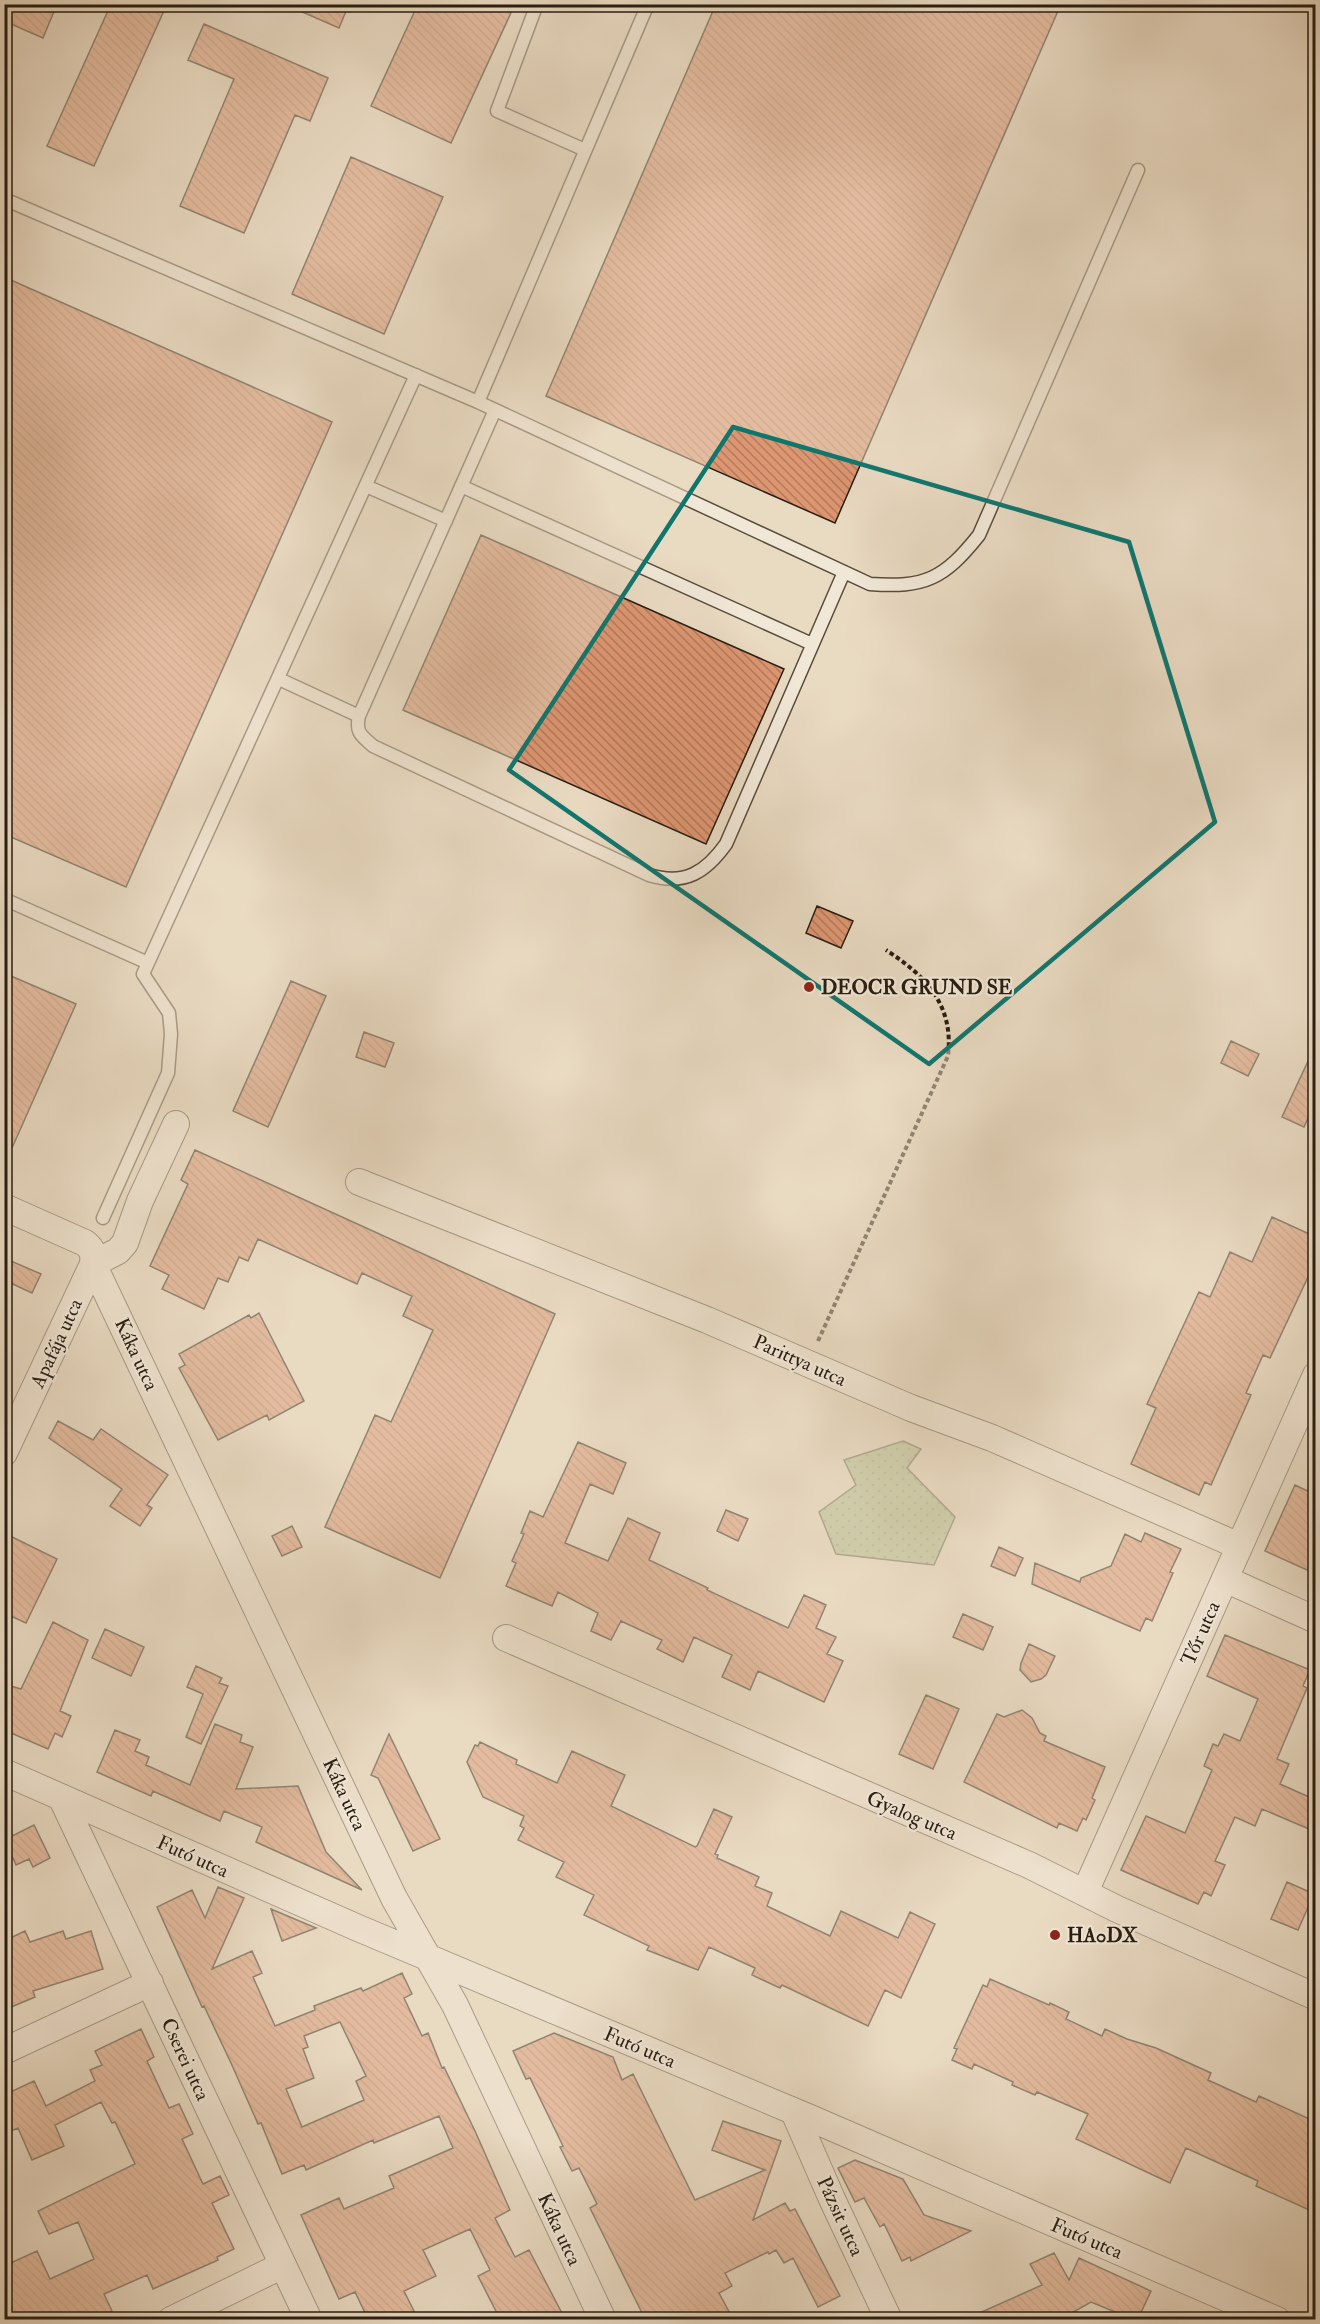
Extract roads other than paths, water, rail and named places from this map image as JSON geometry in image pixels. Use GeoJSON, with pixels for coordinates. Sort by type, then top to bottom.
{"type":"FeatureCollection","features":[{"type":"Feature","properties":{"kind":"street"},"geometry":{"type":"LineString","coordinates":[[93,1264],[118,1251],[125,1243],[140,1200],[176,1124]]}},
{"type":"Feature","properties":{"kind":"street","name":"Parittya utca"},"geometry":{"type":"LineString","coordinates":[[359,1182],[707,1320],[911,1408],[992,1438],[1239,1546]]}},
{"type":"Feature","properties":{"kind":"street"},"geometry":{"type":"LineString","coordinates":[[4,1207],[78,1239],[90,1247],[94,1258],[93,1264]]}},
{"type":"Feature","properties":{"kind":"street","name":"Apafája utca"},"geometry":{"type":"LineString","coordinates":[[4,1454],[93,1264]]}},
{"type":"Feature","properties":{"kind":"street","name":"Káka utca"},"geometry":{"type":"LineString","coordinates":[[93,1264],[394,1898],[455,2005],[603,2319]]}},
{"type":"Feature","properties":{"kind":"street","name":"Tőr utca"},"geometry":{"type":"LineString","coordinates":[[1085,1892],[1316,1375]]}},
{"type":"Feature","properties":{"kind":"street"},"geometry":{"type":"LineString","coordinates":[[1225,1579],[1316,1620]]}},
{"type":"Feature","properties":{"kind":"street","name":"Gyalog utca"},"geometry":{"type":"LineString","coordinates":[[506,1638],[1316,1996]]}},
{"type":"Feature","properties":{"kind":"street","name":"Futó utca"},"geometry":{"type":"LineString","coordinates":[[4,1772],[358,1928],[1277,2319]]}},
{"type":"Feature","properties":{"kind":"street","name":"Cserei utca"},"geometry":{"type":"LineString","coordinates":[[62,1799],[309,2319]]}},
{"type":"Feature","properties":{"kind":"street"},"geometry":{"type":"LineString","coordinates":[[4,2050],[150,1983]]}},
{"type":"Feature","properties":{"kind":"street","name":"Pázsit utca"},"geometry":{"type":"LineString","coordinates":[[794,2112],[884,2318]]}},
{"type":"Feature","properties":{"kind":"street"},"geometry":{"type":"LineString","coordinates":[[171,2319],[283,2265]]}},
{"type":"Feature","properties":{"kind":"lane"},"geometry":{"type":"LineString","coordinates":[[537,4],[496,111],[585,150]]}},
{"type":"Feature","properties":{"kind":"lane"},"geometry":{"type":"LineString","coordinates":[[478,402],[648,4]]}},
{"type":"Feature","properties":{"kind":"lane"},"geometry":{"type":"LineString","coordinates":[[4,199],[478,402],[870,584],[899,586],[927,582],[960,559],[979,535],[1137,170]]}},
{"type":"Feature","properties":{"kind":"lane"},"geometry":{"type":"LineString","coordinates":[[104,1218],[168,1073],[171,1034],[169,1013],[143,974],[416,375]]}},
{"type":"Feature","properties":{"kind":"lane"},"geometry":{"type":"LineString","coordinates":[[495,410],[357,726],[362,736],[373,746],[649,875],[664,880],[683,878],[699,872],[714,861],[726,844],[844,572]]}},
{"type":"Feature","properties":{"kind":"lane"},"geometry":{"type":"LineString","coordinates":[[366,486],[446,521]]}},
{"type":"Feature","properties":{"kind":"lane"},"geometry":{"type":"LineString","coordinates":[[461,486],[812,644]]}},
{"type":"Feature","properties":{"kind":"lane"},"geometry":{"type":"LineString","coordinates":[[279,679],[359,717]]}},
{"type":"Feature","properties":{"kind":"lane"},"geometry":{"type":"LineString","coordinates":[[4,899],[148,963]]}},
{"type":"Feature","properties":{"kind":"place","name":"DEOCR GRUND SE"},"geometry":{"type":"Point","coordinates":[809,987]}},
{"type":"Feature","properties":{"kind":"place","name":"HA0DX"},"geometry":{"type":"Point","coordinates":[1055,1935]}}]}
